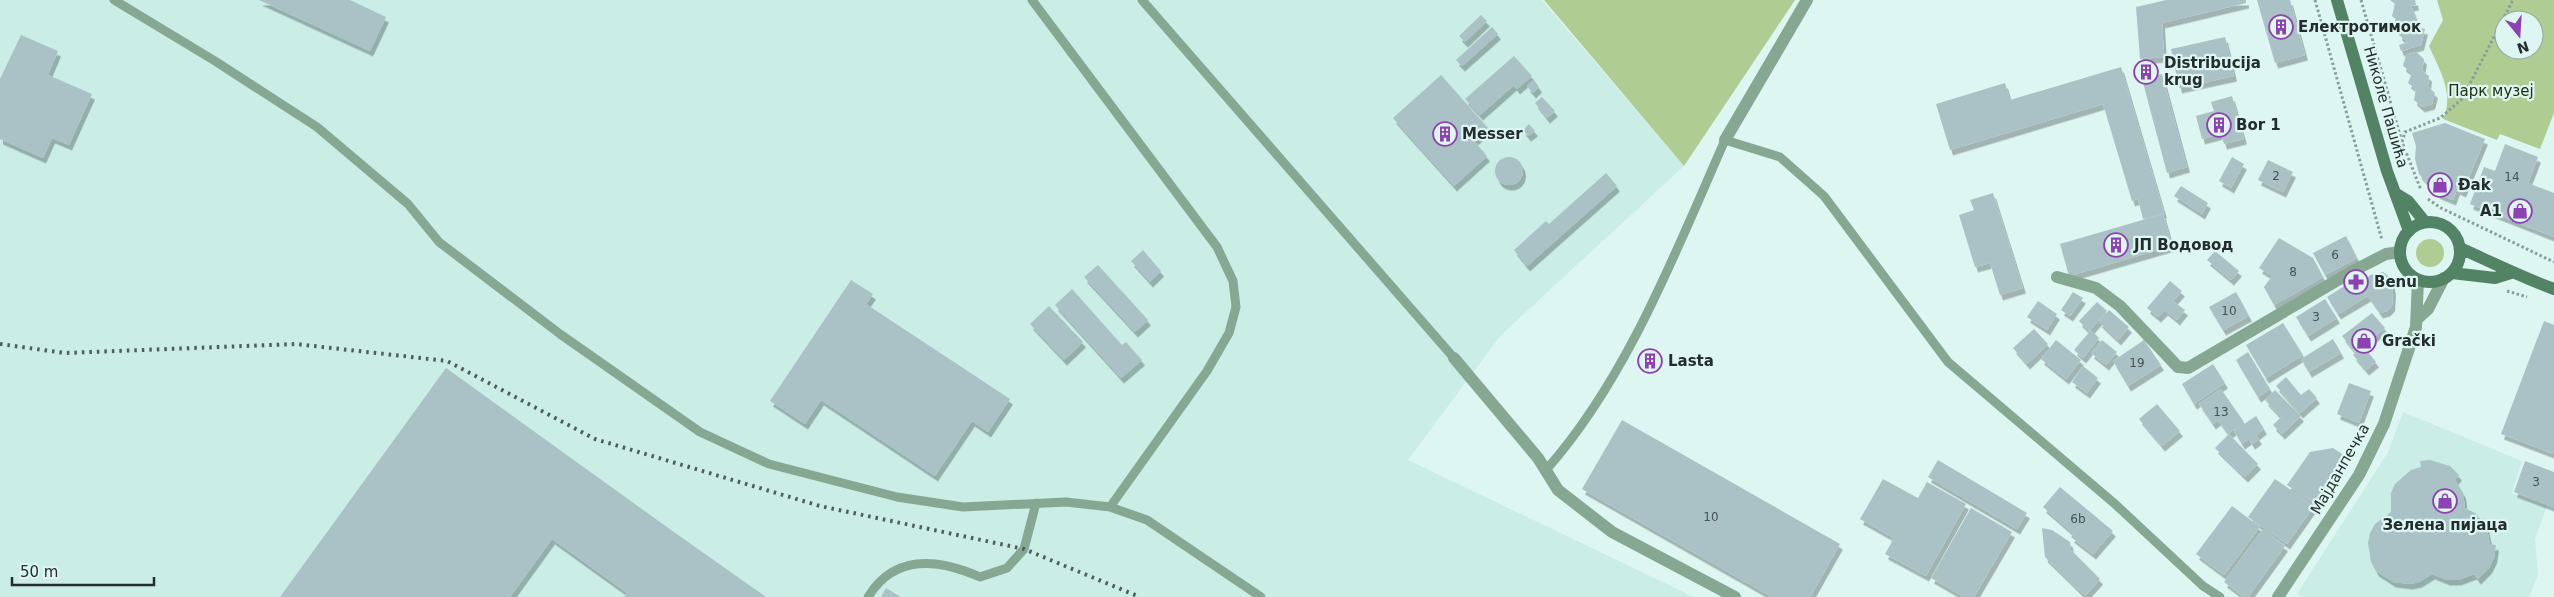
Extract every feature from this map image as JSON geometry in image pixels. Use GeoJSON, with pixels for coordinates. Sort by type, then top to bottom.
{"type":"FeatureCollection","features":[{"type":"Feature","properties":{"kind":"street"},"geometry":{"type":"LineString","coordinates":[[1724,140],[1807,0]]}},
{"type":"Feature","properties":{"kind":"street","name":"Николе Пашића"},"geometry":{"type":"LineString","coordinates":[[2338,0],[2395,193],[2409,231]]}},
{"type":"Feature","properties":{"kind":"street"},"geometry":{"type":"LineString","coordinates":[[2395,193],[2408,201],[2425,222]]}},
{"type":"Feature","properties":{"kind":"street"},"geometry":{"type":"LineString","coordinates":[[2448,276],[2460,257],[2457,238],[2444,225],[2425,222],[2409,231],[2401,244],[2400,252],[2405,269],[2418,280],[2436,282],[2448,276],[2495,278],[2511,273]]}},
{"type":"Feature","properties":{"kind":"street"},"geometry":{"type":"LineString","coordinates":[[2460,248],[2503,266],[2511,273],[2554,289]]}},
{"type":"Feature","properties":{"kind":"street"},"geometry":{"type":"LineString","coordinates":[[2057,277],[2096,288],[2120,306],[2178,367],[2188,368],[2353,271],[2386,254],[2400,252]]}},
{"type":"Feature","properties":{"kind":"street","name":"Мајданпечка"},"geometry":{"type":"LineString","coordinates":[[2417,319],[2428,309],[2448,276]]}},
{"type":"Feature","properties":{"kind":"street","name":"Мајданпечка"},"geometry":{"type":"LineString","coordinates":[[2278,597],[2372,450],[2398,384],[2417,319],[2418,280]]}},
{"type":"Feature","properties":{"kind":"street"},"geometry":{"type":"LineString","coordinates":[[1454,358],[1532,451],[1558,490],[1612,532],[1735,597]]}},
{"type":"Feature","properties":{"kind":"lane"},"geometry":{"type":"LineString","coordinates":[[114,0],[316,127],[408,204],[439,242],[560,334],[700,432],[769,464],[897,497],[963,507],[1066,502],[1110,507],[1147,520],[1261,597]]}},
{"type":"Feature","properties":{"kind":"lane"},"geometry":{"type":"LineString","coordinates":[[1032,0],[1217,247],[1234,280],[1236,307],[1229,333],[1207,371],[1110,507]]}},
{"type":"Feature","properties":{"kind":"lane"},"geometry":{"type":"LineString","coordinates":[[1142,0],[1454,358]]}},
{"type":"Feature","properties":{"kind":"lane"},"geometry":{"type":"LineString","coordinates":[[1546,470],[1565,448],[1612,380],[1680,242],[1724,140],[1780,157],[1824,196],[1948,362],[2115,504],[2203,586],[2220,597]]}},
{"type":"Feature","properties":{"kind":"lane"},"geometry":{"type":"LineString","coordinates":[[868,597],[876,583],[901,567],[916,563],[953,565],[980,577],[1007,568],[1024,549],[1036,503]]}},
{"type":"Feature","properties":{"kind":"path"},"geometry":{"type":"LineString","coordinates":[[2315,0],[2386,254]]}},
{"type":"Feature","properties":{"kind":"path"},"geometry":{"type":"LineString","coordinates":[[2361,0],[2402,142],[2420,188],[2428,199],[2441,208],[2554,262]]}},
{"type":"Feature","properties":{"kind":"path"},"geometry":{"type":"LineString","coordinates":[[2402,142],[2405,132],[2440,118],[2462,99],[2513,0]]}},
{"type":"Feature","properties":{"kind":"shaded area"},"geometry":{"type":"Polygon","coordinates":[[[0,0],[1542,0],[1684,166],[1500,336],[1408,460],[1694,597],[0,597],[0,0]]]}},
{"type":"Feature","properties":{"kind":"shaded area","name":"Зелена пијаца"},"geometry":{"type":"Polygon","coordinates":[[[2403,412],[2522,461],[2512,493],[2547,506],[2535,539],[2538,575],[2529,597],[2303,597],[2297,594],[2388,452],[2403,412]]]}},
{"type":"Feature","properties":{"kind":"green space"},"geometry":{"type":"Polygon","coordinates":[[[1544,0],[1795,0],[1684,166],[1544,0]]]}},
{"type":"Feature","properties":{"kind":"green space","name":"Парк музеј"},"geometry":{"type":"Polygon","coordinates":[[[2437,0],[2554,0],[2554,113],[2540,149],[2500,134],[2497,140],[2443,119],[2446,110],[2446,91],[2441,73],[2429,46],[2443,20],[2437,0]]]}},
{"type":"Feature","properties":{"kind":"green space"},"geometry":{"type":"Polygon","coordinates":[[[2430,239],[2440,243],[2444,253],[2440,263],[2430,267],[2420,263],[2416,253],[2420,243],[2430,239]]]}},
{"type":"Feature","properties":{"kind":"building"},"geometry":{"type":"Polygon","coordinates":[[[259,0],[350,0],[386,17],[370,51],[259,0]]]}},
{"type":"Feature","properties":{"kind":"building"},"geometry":{"type":"Polygon","coordinates":[[[2166,0],[2246,0],[2246,3],[2162,23],[2164,57],[2140,59],[2136,7],[2166,0]]]}},
{"type":"Feature","properties":{"kind":"building","name":"Електротимок"},"geometry":{"type":"Polygon","coordinates":[[[2257,0],[2290,0],[2305,55],[2275,63],[2257,0]]]}},
{"type":"Feature","properties":{"kind":"building"},"geometry":{"type":"Polygon","coordinates":[[[2390,0],[2415,0],[2416,5],[2411,6],[2420,28],[2425,29],[2421,45],[2401,51],[2399,45],[2408,42],[2399,35],[2401,23],[2392,16],[2395,4],[2390,0]]]}},
{"type":"Feature","properties":{"kind":"building"},"geometry":{"type":"Polygon","coordinates":[[[1481,15],[1487,21],[1465,42],[1459,36],[1481,15]]]}},
{"type":"Feature","properties":{"kind":"building"},"geometry":{"type":"Polygon","coordinates":[[[1492,27],[1498,34],[1462,66],[1456,60],[1492,27]]]}},
{"type":"Feature","properties":{"kind":"building"},"geometry":{"type":"Polygon","coordinates":[[[21,35],[58,51],[48,75],[92,94],[69,145],[52,138],[43,158],[0,139],[0,79],[21,35]]]}},
{"type":"Feature","properties":{"kind":"building"},"geometry":{"type":"Polygon","coordinates":[[[2225,37],[2234,76],[2179,88],[2171,49],[2225,37]]]}},
{"type":"Feature","properties":{"kind":"building"},"geometry":{"type":"Polygon","coordinates":[[[2416,52],[2424,59],[2422,71],[2429,76],[2428,85],[2426,85],[2435,93],[2432,104],[2422,107],[2414,100],[2416,89],[2408,83],[2412,73],[2403,66],[2406,55],[2416,52]]]}},
{"type":"Feature","properties":{"kind":"building"},"geometry":{"type":"Polygon","coordinates":[[[1514,56],[1532,76],[1517,89],[1514,85],[1480,115],[1465,99],[1514,56]]]}},
{"type":"Feature","properties":{"kind":"building"},"geometry":{"type":"Polygon","coordinates":[[[2121,67],[2164,213],[2143,219],[2138,199],[2132,201],[2103,104],[1950,150],[1936,104],[2005,83],[2010,100],[2121,67]]]}},
{"type":"Feature","properties":{"kind":"building"},"geometry":{"type":"Polygon","coordinates":[[[2162,74],[2187,167],[2167,173],[2142,79],[2162,74]]]}},
{"type":"Feature","properties":{"kind":"building","name":"Messer"},"geometry":{"type":"Polygon","coordinates":[[[1441,75],[1488,128],[1474,141],[1487,156],[1454,186],[1393,118],[1441,75]]]}},
{"type":"Feature","properties":{"kind":"building"},"geometry":{"type":"Polygon","coordinates":[[[1534,80],[1539,87],[1533,93],[1527,86],[1534,80]]]}},
{"type":"Feature","properties":{"kind":"building","name":"Bor 1"},"geometry":{"type":"Polygon","coordinates":[[[2232,96],[2244,139],[2224,144],[2221,134],[2202,139],[2196,116],[2214,111],[2211,102],[2232,96]]]}},
{"type":"Feature","properties":{"kind":"building"},"geometry":{"type":"Polygon","coordinates":[[[1542,97],[1555,111],[1547,118],[1535,103],[1542,97]]]}},
{"type":"Feature","properties":{"kind":"building"},"geometry":{"type":"Polygon","coordinates":[[[2445,123],[2485,139],[2463,192],[2457,189],[2453,200],[2438,194],[2419,174],[2415,159],[2416,146],[2412,133],[2445,123]]]}},
{"type":"Feature","properties":{"kind":"building"},"geometry":{"type":"Polygon","coordinates":[[[1529,124],[1535,131],[1528,136],[1523,130],[1529,124]]]}},
{"type":"Feature","properties":{"kind":"building"},"geometry":{"type":"Polygon","coordinates":[[[2505,144],[2538,157],[2528,183],[2554,193],[2554,237],[2470,204],[2484,167],[2495,171],[2505,144]]]}},
{"type":"Feature","properties":{"kind":"building"},"geometry":{"type":"Polygon","coordinates":[[[1509,157],[1519,161],[1523,171],[1519,181],[1509,185],[1499,181],[1495,171],[1499,161],[1509,157]]]}},
{"type":"Feature","properties":{"kind":"building"},"geometry":{"type":"Polygon","coordinates":[[[2232,157],[2244,164],[2231,188],[2219,181],[2232,157]]]}},
{"type":"Feature","properties":{"kind":"building"},"geometry":{"type":"Polygon","coordinates":[[[2268,160],[2293,172],[2283,192],[2258,180],[2268,160]]]}},
{"type":"Feature","properties":{"kind":"building"},"geometry":{"type":"Polygon","coordinates":[[[1606,173],[1617,186],[1527,266],[1514,250],[1546,221],[1549,224],[1606,173]]]}},
{"type":"Feature","properties":{"kind":"building"},"geometry":{"type":"Polygon","coordinates":[[[2181,186],[2208,203],[2202,214],[2174,196],[2181,186]]]}},
{"type":"Feature","properties":{"kind":"building"},"geometry":{"type":"Polygon","coordinates":[[[1993,193],[2023,288],[2000,295],[1990,263],[1975,267],[1959,215],[1974,210],[1970,200],[1993,193]]]}},
{"type":"Feature","properties":{"kind":"building","name":"ЈП Водовод"},"geometry":{"type":"Polygon","coordinates":[[[2163,214],[2172,246],[2069,276],[2060,244],[2163,214]]]}},
{"type":"Feature","properties":{"kind":"building"},"geometry":{"type":"Polygon","coordinates":[[[2346,236],[2357,258],[2325,275],[2313,253],[2346,236]]]}},
{"type":"Feature","properties":{"kind":"building"},"geometry":{"type":"Polygon","coordinates":[[[2279,238],[2313,258],[2323,277],[2274,305],[2264,287],[2272,276],[2259,268],[2279,238]]]}},
{"type":"Feature","properties":{"kind":"building"},"geometry":{"type":"Polygon","coordinates":[[[1143,250],[1161,271],[1150,282],[1131,261],[1143,250]]]}},
{"type":"Feature","properties":{"kind":"building"},"geometry":{"type":"Polygon","coordinates":[[[2215,251],[2239,271],[2231,280],[2207,260],[2215,251]]]}},
{"type":"Feature","properties":{"kind":"building"},"geometry":{"type":"Polygon","coordinates":[[[1098,265],[1148,320],[1135,332],[1084,277],[1098,265]]]}},
{"type":"Feature","properties":{"kind":"building"},"geometry":{"type":"Polygon","coordinates":[[[2383,272],[2391,278],[2393,290],[2392,306],[2387,311],[2380,313],[2368,296],[2338,314],[2327,297],[2357,278],[2361,285],[2370,275],[2383,272]]]}},
{"type":"Feature","properties":{"kind":"building"},"geometry":{"type":"Polygon","coordinates":[[[851,280],[873,294],[866,304],[1010,399],[988,432],[972,421],[935,476],[821,400],[805,424],[770,401],[851,280]]]}},
{"type":"Feature","properties":{"kind":"building"},"geometry":{"type":"Polygon","coordinates":[[[2170,281],[2182,291],[2173,301],[2185,310],[2177,320],[2165,310],[2158,317],[2147,308],[2170,281]]]}},
{"type":"Feature","properties":{"kind":"building"},"geometry":{"type":"Polygon","coordinates":[[[1072,289],[1122,345],[1126,342],[1142,360],[1121,378],[1055,305],[1072,289]]]}},
{"type":"Feature","properties":{"kind":"building"},"geometry":{"type":"Polygon","coordinates":[[[2073,292],[2083,298],[2070,316],[2061,310],[2073,292]]]}},
{"type":"Feature","properties":{"kind":"building"},"geometry":{"type":"Polygon","coordinates":[[[2236,292],[2249,316],[2223,330],[2209,307],[2236,292]]]}},
{"type":"Feature","properties":{"kind":"building"},"geometry":{"type":"Polygon","coordinates":[[[2325,299],[2337,318],[2308,336],[2296,317],[2325,299]]]}},
{"type":"Feature","properties":{"kind":"building"},"geometry":{"type":"Polygon","coordinates":[[[2038,301],[2057,314],[2047,330],[2027,317],[2038,301]]]}},
{"type":"Feature","properties":{"kind":"building"},"geometry":{"type":"Polygon","coordinates":[[[2097,302],[2107,311],[2089,331],[2079,321],[2097,302]]]}},
{"type":"Feature","properties":{"kind":"building"},"geometry":{"type":"Polygon","coordinates":[[[1049,306],[1083,342],[1064,360],[1030,324],[1049,306]]]}},
{"type":"Feature","properties":{"kind":"building"},"geometry":{"type":"Polygon","coordinates":[[[2109,310],[2129,327],[2118,340],[2099,322],[2109,310]]]}},
{"type":"Feature","properties":{"kind":"building"},"geometry":{"type":"Polygon","coordinates":[[[2372,313],[2385,328],[2355,352],[2342,336],[2372,313]]]}},
{"type":"Feature","properties":{"kind":"building"},"geometry":{"type":"Polygon","coordinates":[[[2544,321],[2554,325],[2554,454],[2501,434],[2544,321]]]}},
{"type":"Feature","properties":{"kind":"building"},"geometry":{"type":"Polygon","coordinates":[[[2283,323],[2303,355],[2266,378],[2246,345],[2283,323]]]}},
{"type":"Feature","properties":{"kind":"building"},"geometry":{"type":"Polygon","coordinates":[[[2034,329],[2048,344],[2027,364],[2013,348],[2034,329]]]}},
{"type":"Feature","properties":{"kind":"building"},"geometry":{"type":"Polygon","coordinates":[[[2091,330],[2099,338],[2083,358],[2074,350],[2091,330]]]}},
{"type":"Feature","properties":{"kind":"building"},"geometry":{"type":"Polygon","coordinates":[[[2333,339],[2341,353],[2309,372],[2301,359],[2333,339]]]}},
{"type":"Feature","properties":{"kind":"building"},"geometry":{"type":"Polygon","coordinates":[[[2056,340],[2081,360],[2066,379],[2041,359],[2056,340]]]}},
{"type":"Feature","properties":{"kind":"building"},"geometry":{"type":"Polygon","coordinates":[[[2102,340],[2117,352],[2106,365],[2091,353],[2102,340]]]}},
{"type":"Feature","properties":{"kind":"building"},"geometry":{"type":"Polygon","coordinates":[[[2144,340],[2161,365],[2128,386],[2113,361],[2144,340]]]}},
{"type":"Feature","properties":{"kind":"building"},"geometry":{"type":"Polygon","coordinates":[[[2364,347],[2376,362],[2366,370],[2353,355],[2364,347]]]}},
{"type":"Feature","properties":{"kind":"building"},"geometry":{"type":"Polygon","coordinates":[[[2248,352],[2270,389],[2258,397],[2236,360],[2248,352]]]}},
{"type":"Feature","properties":{"kind":"building"},"geometry":{"type":"Polygon","coordinates":[[[2213,364],[2225,383],[2194,404],[2182,384],[2213,364]]]}},
{"type":"Feature","properties":{"kind":"building"},"geometry":{"type":"Polygon","coordinates":[[[2083,366],[2098,378],[2087,393],[2072,382],[2083,366]]]}},
{"type":"Feature","properties":{"kind":"building"},"geometry":{"type":"Polygon","coordinates":[[[446,368],[766,597],[624,597],[627,593],[552,539],[510,597],[280,597],[446,368]]]}},
{"type":"Feature","properties":{"kind":"building"},"geometry":{"type":"Polygon","coordinates":[[[2286,377],[2301,395],[2309,389],[2317,398],[2300,413],[2276,386],[2286,377]]]}},
{"type":"Feature","properties":{"kind":"building"},"geometry":{"type":"Polygon","coordinates":[[[2349,383],[2371,391],[2359,423],[2337,414],[2349,383]]]}},
{"type":"Feature","properties":{"kind":"building"},"geometry":{"type":"Polygon","coordinates":[[[2221,389],[2244,422],[2228,434],[2218,420],[2213,424],[2199,404],[2221,389]]]}},
{"type":"Feature","properties":{"kind":"building"},"geometry":{"type":"Polygon","coordinates":[[[2275,390],[2301,416],[2282,434],[2273,425],[2281,417],[2265,400],[2275,390]]]}},
{"type":"Feature","properties":{"kind":"building"},"geometry":{"type":"Polygon","coordinates":[[[2157,404],[2180,431],[2162,446],[2139,419],[2157,404]]]}},
{"type":"Feature","properties":{"kind":"building"},"geometry":{"type":"Polygon","coordinates":[[[2256,416],[2264,429],[2256,435],[2259,439],[2252,444],[2249,439],[2242,444],[2234,431],[2256,416]]]}},
{"type":"Feature","properties":{"kind":"building"},"geometry":{"type":"Polygon","coordinates":[[[1622,420],[1840,544],[1810,597],[1772,597],[1582,489],[1622,420]]]}},
{"type":"Feature","properties":{"kind":"building"},"geometry":{"type":"Polygon","coordinates":[[[2229,434],[2258,464],[2245,477],[2215,448],[2229,434]]]}},
{"type":"Feature","properties":{"kind":"building"},"geometry":{"type":"Polygon","coordinates":[[[2333,448],[2347,457],[2315,504],[2287,485],[2310,452],[2333,448]]]}},
{"type":"Feature","properties":{"kind":"building"},"geometry":{"type":"Polygon","coordinates":[[[1938,460],[2027,513],[2017,529],[1928,477],[1938,460]]]}},
{"type":"Feature","properties":{"kind":"building"},"geometry":{"type":"Polygon","coordinates":[[[2430,460],[2450,466],[2459,475],[2455,480],[2463,493],[2465,508],[2475,513],[2486,526],[2490,544],[2496,545],[2494,558],[2489,568],[2478,579],[2474,574],[2458,580],[2447,580],[2432,574],[2419,582],[2410,584],[2393,582],[2376,571],[2371,562],[2368,543],[2370,533],[2375,524],[2391,512],[2391,493],[2395,484],[2411,470],[2421,467],[2420,461],[2430,460]]]}},
{"type":"Feature","properties":{"kind":"building"},"geometry":{"type":"Polygon","coordinates":[[[2525,461],[2554,472],[2554,507],[2514,492],[2525,461]]]}},
{"type":"Feature","properties":{"kind":"building"},"geometry":{"type":"Polygon","coordinates":[[[1883,479],[1918,498],[1927,482],[1966,504],[1926,576],[1885,554],[1894,538],[1860,519],[1883,479]]]}},
{"type":"Feature","properties":{"kind":"building"},"geometry":{"type":"Polygon","coordinates":[[[2275,479],[2314,506],[2287,544],[2248,517],[2275,479]]]}},
{"type":"Feature","properties":{"kind":"building"},"geometry":{"type":"Polygon","coordinates":[[[2060,487],[2113,531],[2093,554],[2071,537],[2074,534],[2043,507],[2060,487]]]}},
{"type":"Feature","properties":{"kind":"building"},"geometry":{"type":"Polygon","coordinates":[[[2232,506],[2260,527],[2224,575],[2196,554],[2232,506]]]}},
{"type":"Feature","properties":{"kind":"building"},"geometry":{"type":"Polygon","coordinates":[[[1971,508],[2012,532],[1974,597],[1964,597],[1931,578],[1971,508]]]}},
{"type":"Feature","properties":{"kind":"building"},"geometry":{"type":"Polygon","coordinates":[[[2042,528],[2052,530],[2070,542],[2071,550],[2100,579],[2085,596],[2045,557],[2042,528]]]}},
{"type":"Feature","properties":{"kind":"building"},"geometry":{"type":"Polygon","coordinates":[[[2263,529],[2285,546],[2248,597],[2244,597],[2224,582],[2263,529]]]}},
{"type":"Feature","properties":{"kind":"building"},"geometry":{"type":"Polygon","coordinates":[[[886,588],[901,597],[881,597],[886,588]]]}},
{"type":"Feature","properties":{"kind":"railway"},"geometry":{"type":"LineString","coordinates":[[0,344],[65,353],[296,344],[447,361],[595,439],[820,506],[1024,549],[1140,597]]}},
{"type":"Feature","properties":{"kind":"place","name":"Електротимок"},"geometry":{"type":"Point","coordinates":[2281,27]}},
{"type":"Feature","properties":{"kind":"place","name":"Distribucija krug"},"geometry":{"type":"Point","coordinates":[2146,72]}},
{"type":"Feature","properties":{"kind":"place","name":"Bor 1"},"geometry":{"type":"Point","coordinates":[2219,125]}},
{"type":"Feature","properties":{"kind":"place","name":"Messer"},"geometry":{"type":"Point","coordinates":[1445,134]}},
{"type":"Feature","properties":{"kind":"place","name":"Đak"},"geometry":{"type":"Point","coordinates":[2440,185]}},
{"type":"Feature","properties":{"kind":"place","name":"A1"},"geometry":{"type":"Point","coordinates":[2520,211]}},
{"type":"Feature","properties":{"kind":"place","name":"ЈП Водовод"},"geometry":{"type":"Point","coordinates":[2116,245]}},
{"type":"Feature","properties":{"kind":"place","name":"Benu"},"geometry":{"type":"Point","coordinates":[2356,282]}},
{"type":"Feature","properties":{"kind":"place","name":"Grački"},"geometry":{"type":"Point","coordinates":[2364,341]}},
{"type":"Feature","properties":{"kind":"place","name":"Lasta"},"geometry":{"type":"Point","coordinates":[1650,361]}},
{"type":"Feature","properties":{"kind":"place","name":"Зелена пијаца"},"geometry":{"type":"Point","coordinates":[2445,501]}}]}
